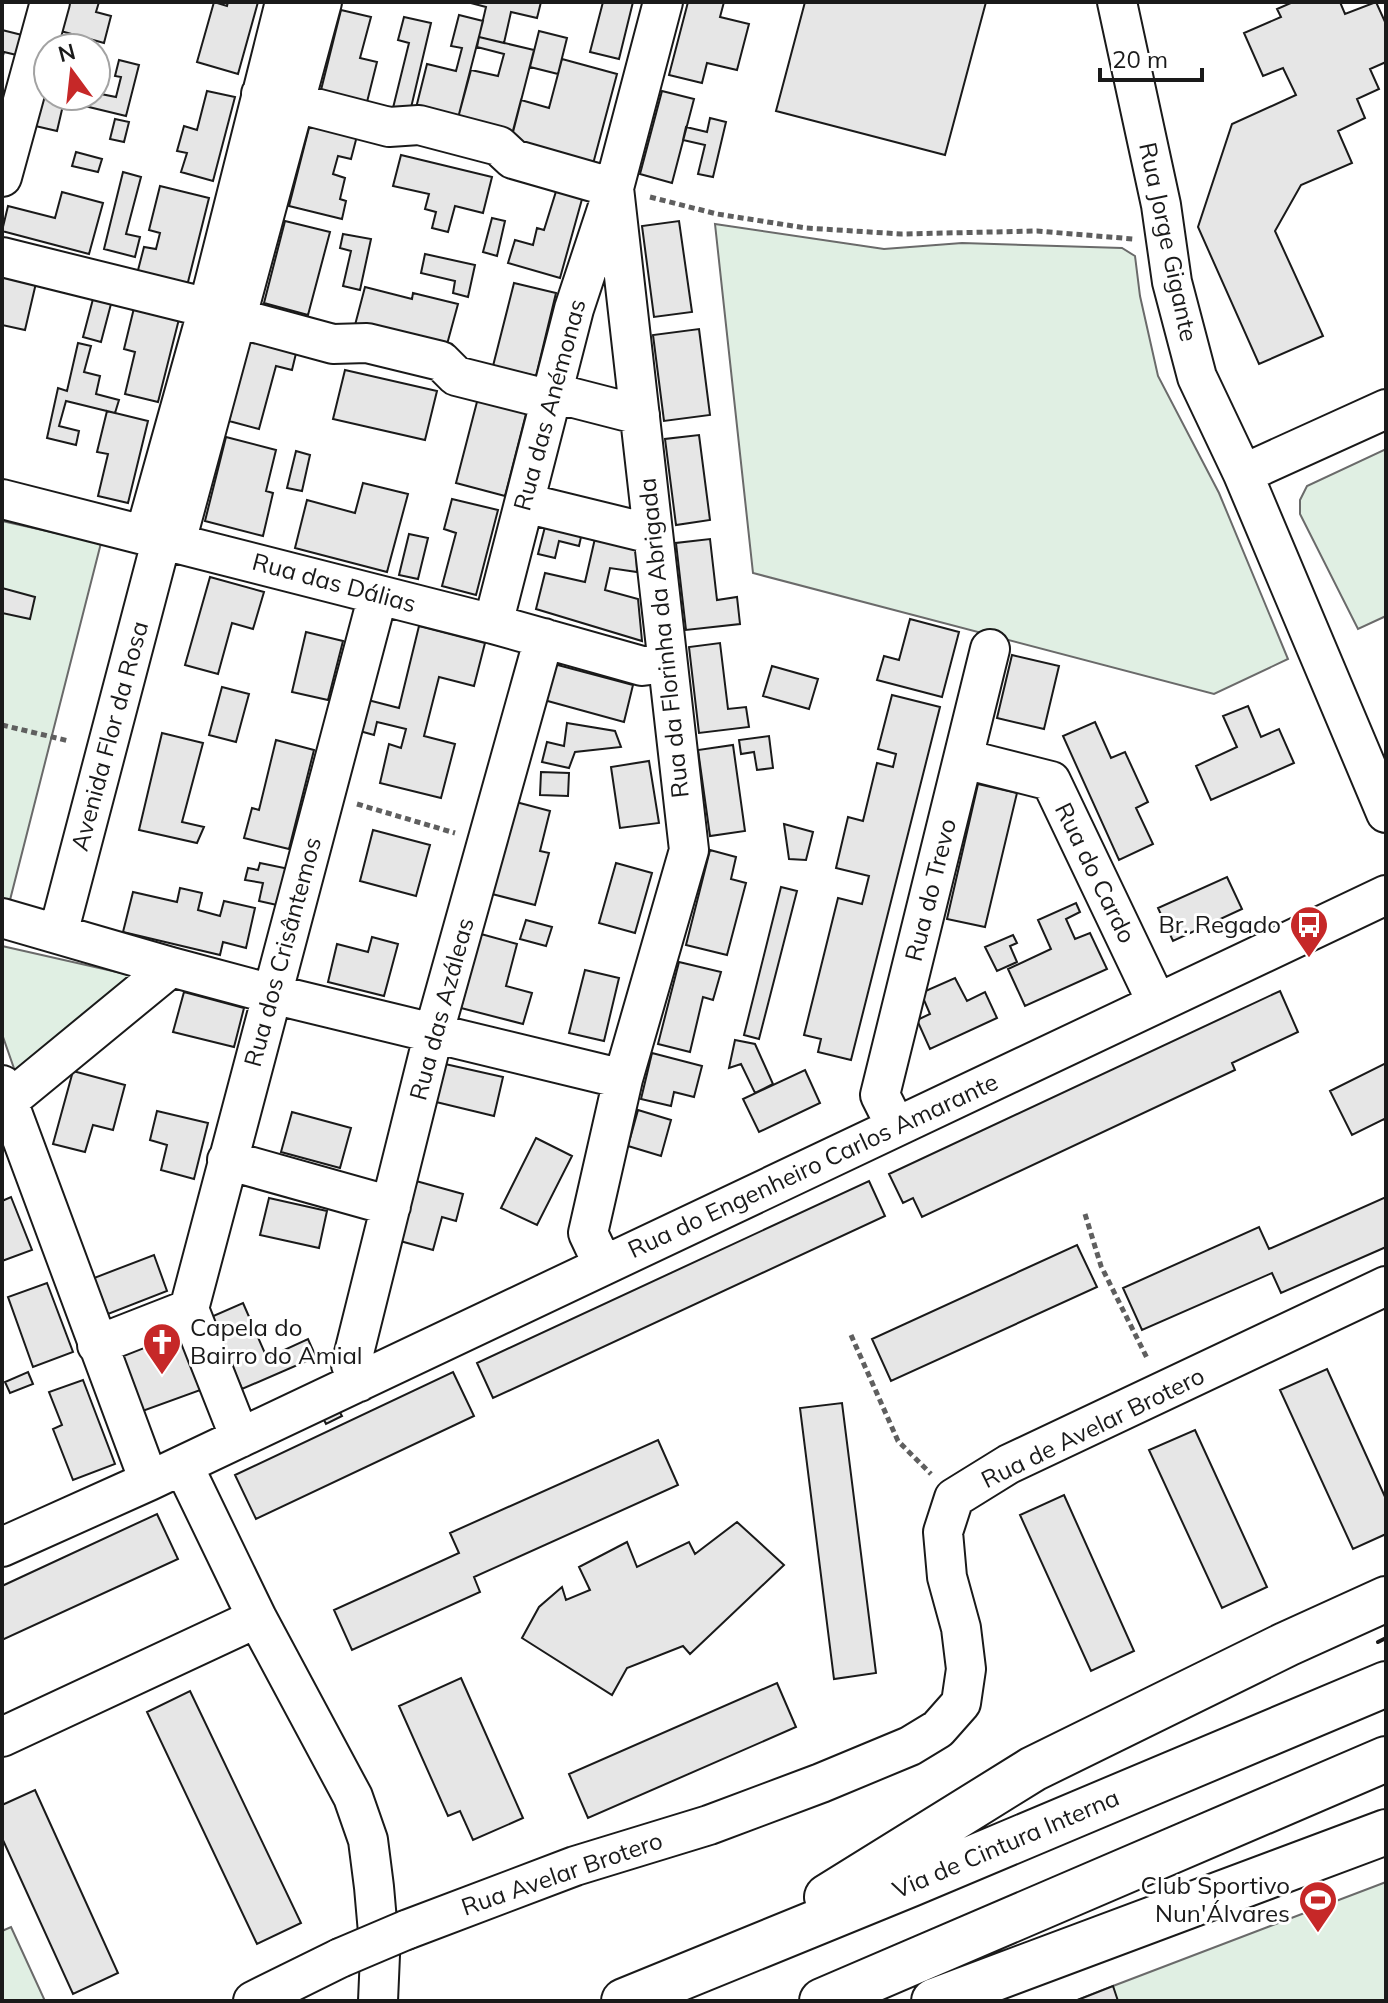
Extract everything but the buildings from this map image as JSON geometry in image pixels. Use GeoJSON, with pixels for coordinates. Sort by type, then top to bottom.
{"type":"FeatureCollection","features":[{"type":"Feature","properties":{"kind":"highway"},"geometry":{"type":"LineString","coordinates":[[737,1955],[1033,1769],[1287,1644],[1386,1599]]}},
{"type":"Feature","properties":{"kind":"highway","name":"Via de Cintura Interna"},"geometry":{"type":"LineString","coordinates":[[624,2001],[1386,1684]]}},
{"type":"Feature","properties":{"kind":"highway"},"geometry":{"type":"LineString","coordinates":[[822,2001],[1386,1759]]}},
{"type":"Feature","properties":{"kind":"highway"},"geometry":{"type":"LineString","coordinates":[[934,2001],[1386,1832]]}},
{"type":"Feature","properties":{"kind":"street"},"geometry":{"type":"LineString","coordinates":[[2,177],[50,2]]}},
{"type":"Feature","properties":{"kind":"street","name":"Avenida Flor da Rosa"},"geometry":{"type":"LineString","coordinates":[[278,99],[285,2]]}},
{"type":"Feature","properties":{"kind":"street","name":"Avenida Flor da Rosa"},"geometry":{"type":"LineString","coordinates":[[74,939],[170,540],[206,373],[278,99],[322,2]]}},
{"type":"Feature","properties":{"kind":"street","name":"Rua da Florinha da Abrigada"},"geometry":{"type":"LineString","coordinates":[[603,1265],[588,1233],[623,1079],[689,850],[614,188],[663,2]]}},
{"type":"Feature","properties":{"kind":"street","name":"Rua Jorge Gigante"},"geometry":{"type":"LineString","coordinates":[[1117,2],[1166,238],[1172,282],[1197,377],[1243,474]]}},
{"type":"Feature","properties":{"kind":"street"},"geometry":{"type":"LineString","coordinates":[[278,99],[389,127],[419,125],[499,146],[513,159],[614,188]]}},
{"type":"Feature","properties":{"kind":"street","name":"Rua das Anémonas"},"geometry":{"type":"LineString","coordinates":[[493,624],[574,309],[614,188]]}},
{"type":"Feature","properties":{"kind":"street"},"geometry":{"type":"LineString","coordinates":[[2,257],[333,344],[367,343],[441,361],[456,376],[551,400],[570,397],[641,425]]}},
{"type":"Feature","properties":{"kind":"street"},"geometry":{"type":"LineString","coordinates":[[1386,409],[1243,474],[1386,813]]}},
{"type":"Feature","properties":{"kind":"street","name":"Rua das Dálias"},"geometry":{"type":"LineString","coordinates":[[2,499],[493,624],[642,666],[666,663]]}},
{"type":"Feature","properties":{"kind":"street"},"geometry":{"type":"LineString","coordinates":[[525,503],[652,534]]}},
{"type":"Feature","properties":{"kind":"street","name":"Rua dos Crisântemos"},"geometry":{"type":"LineString","coordinates":[[189,1309],[378,595]]}},
{"type":"Feature","properties":{"kind":"street","name":"Rua das Azáleas"},"geometry":{"type":"LineString","coordinates":[[359,1382],[351,1365],[434,1032],[544,638]]}},
{"type":"Feature","properties":{"kind":"street","name":"Rua do Trevo"},"geometry":{"type":"LineString","coordinates":[[896,1127],[880,1095],[990,649]]}},
{"type":"Feature","properties":{"kind":"street","name":"Rua do Cardo"},"geometry":{"type":"LineString","coordinates":[[964,759],[1051,781],[1157,1003]]}},
{"type":"Feature","properties":{"kind":"street","name":"Rua do Engenheiro Carlos Amarante"},"geometry":{"type":"LineString","coordinates":[[2,1547],[183,1465],[1386,895]]}},
{"type":"Feature","properties":{"kind":"street"},"geometry":{"type":"LineString","coordinates":[[2,918],[272,994],[623,1079]]}},
{"type":"Feature","properties":{"kind":"street"},"geometry":{"type":"LineString","coordinates":[[149,1481],[5,1093],[171,967]]}},
{"type":"Feature","properties":{"kind":"street"},"geometry":{"type":"LineString","coordinates":[[227,1160],[391,1206]]}},
{"type":"Feature","properties":{"kind":"street","name":"Rua de Avelar Brotero"},"geometry":{"type":"LineString","coordinates":[[876,1761],[938,1729],[961,1703],[966,1669],[961,1628],[947,1577],[943,1532],[954,1498],[1009,1464],[1386,1286]]}},
{"type":"Feature","properties":{"kind":"street"},"geometry":{"type":"LineString","coordinates":[[97,1345],[189,1309],[240,1438]]}},
{"type":"Feature","properties":{"kind":"street"},"geometry":{"type":"LineString","coordinates":[[183,1465],[257,1618],[353,1797],[368,1840],[380,1955],[378,2001]]}},
{"type":"Feature","properties":{"kind":"street"},"geometry":{"type":"LineString","coordinates":[[2,1737],[257,1618]]}},
{"type":"Feature","properties":{"kind":"street","name":"Rua Avelar Brotero"},"geometry":{"type":"LineString","coordinates":[[253,2001],[406,1930],[575,1866],[709,1825],[876,1761]]}},
{"type":"Feature","properties":{"kind":"path"},"geometry":{"type":"LineString","coordinates":[[614,188],[717,214],[806,228],[901,234],[1037,231],[1132,239],[1166,238]]}},
{"type":"Feature","properties":{"kind":"path"},"geometry":{"type":"LineString","coordinates":[[2,725],[69,741]]}},
{"type":"Feature","properties":{"kind":"path"},"geometry":{"type":"LineString","coordinates":[[325,795],[487,842]]}},
{"type":"Feature","properties":{"kind":"path"},"geometry":{"type":"LineString","coordinates":[[1085,1214],[1101,1266],[1163,1392]]}},
{"type":"Feature","properties":{"kind":"path"},"geometry":{"type":"LineString","coordinates":[[851,1335],[898,1441],[954,1498]]}},
{"type":"Feature","properties":{"kind":"green space"},"geometry":{"type":"Polygon","coordinates":[[[715,224],[884,249],[962,243],[1122,248],[1135,256],[1140,296],[1158,376],[1219,493],[1288,659],[1214,694],[753,573],[715,224]]]}},
{"type":"Feature","properties":{"kind":"green space"},"geometry":{"type":"Polygon","coordinates":[[[1386,449],[1386,616],[1358,629],[1300,514],[1300,500],[1307,486],[1386,449]]]}},
{"type":"Feature","properties":{"kind":"green space"},"geometry":{"type":"Polygon","coordinates":[[[2,521],[101,543],[10,900],[2,898],[2,521]]]}},
{"type":"Feature","properties":{"kind":"green space"},"geometry":{"type":"Polygon","coordinates":[[[2,946],[139,977],[16,1074],[2,1034],[2,946]]]}},
{"type":"Feature","properties":{"kind":"green space","name":"Club Sportivo Nun'Álvares"},"geometry":{"type":"Polygon","coordinates":[[[1386,1882],[1386,2001],[1075,2001],[1113,1986],[1386,1882]]]}},
{"type":"Feature","properties":{"kind":"green space"},"geometry":{"type":"Polygon","coordinates":[[[11,1927],[45,2001],[2,2001],[2,1931],[11,1927]]]}},
{"type":"Feature","properties":{"kind":"wall"},"geometry":{"type":"LineString","coordinates":[[1378,1642],[1386,1638]]}},
{"type":"Feature","properties":{"kind":"place","name":"Br. Regado"},"geometry":{"type":"Point","coordinates":[1309,959]}},
{"type":"Feature","properties":{"kind":"place","name":"Capela do Bairro do Amial"},"geometry":{"type":"Point","coordinates":[162,1376]}},
{"type":"Feature","properties":{"kind":"place","name":"Club Sportivo Nun'Álvares"},"geometry":{"type":"Point","coordinates":[1318,1934]}}]}
